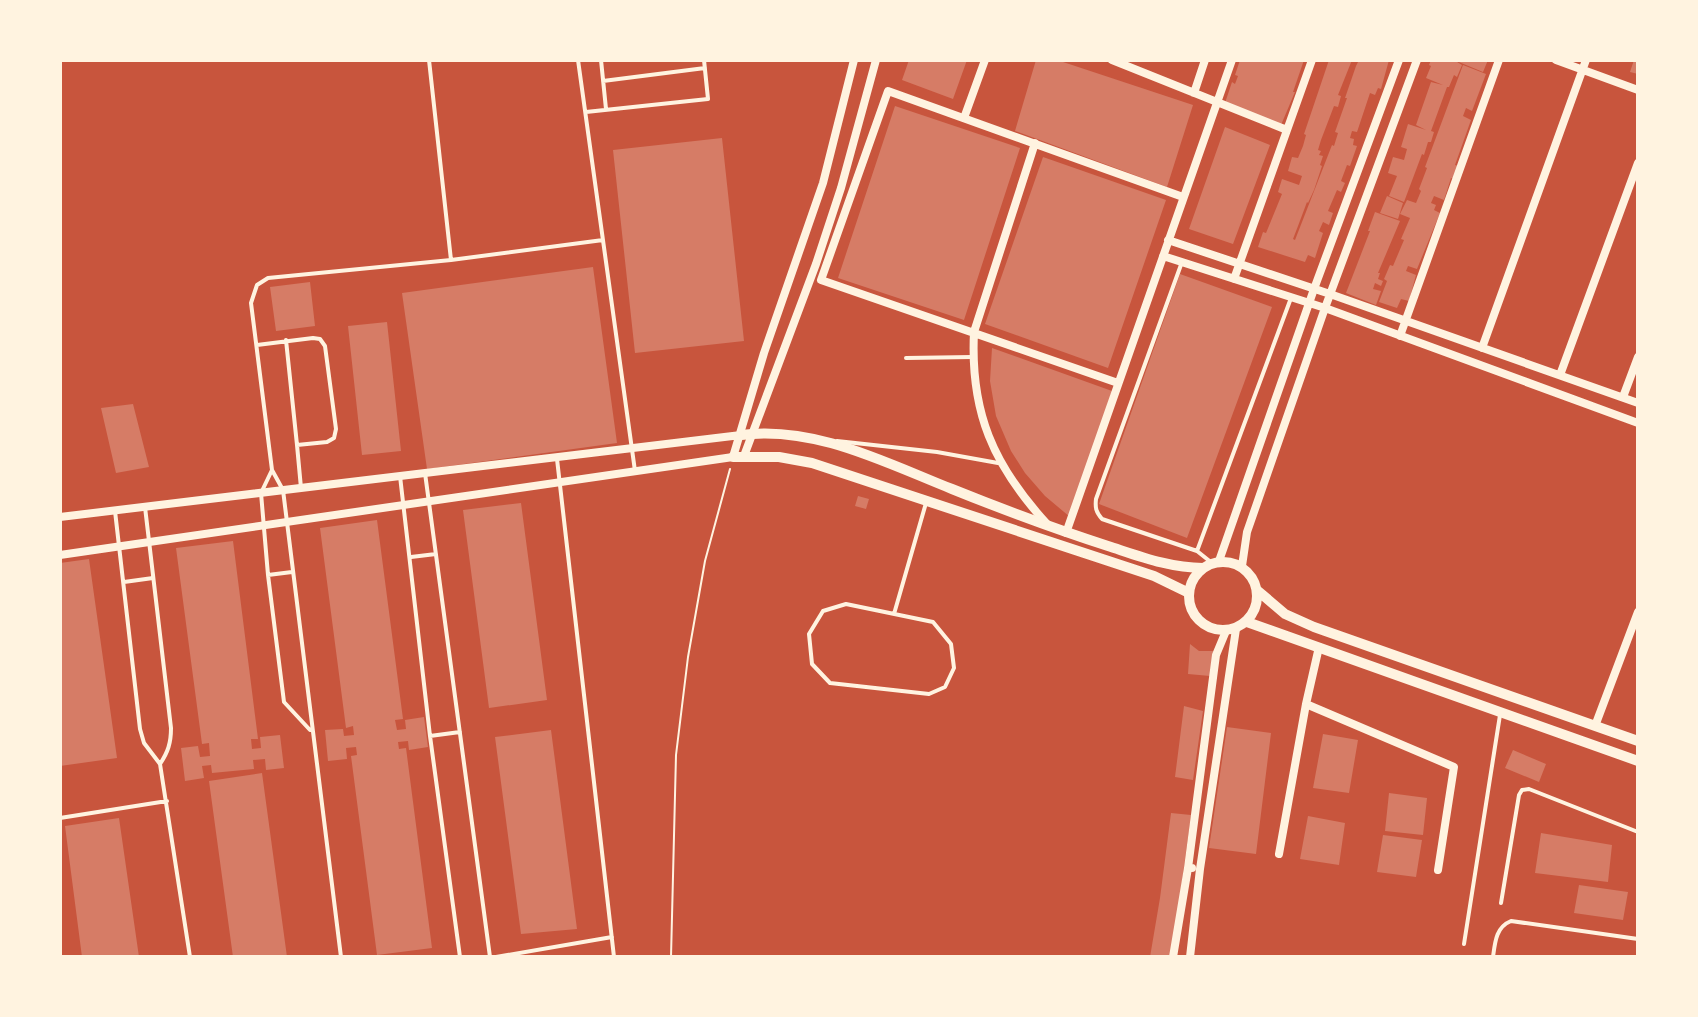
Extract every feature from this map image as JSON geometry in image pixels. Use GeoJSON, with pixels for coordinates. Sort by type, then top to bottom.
{"type":"FeatureCollection","features":[{"type":"Feature","properties":{"kind":"street"},"geometry":{"type":"LineString","coordinates":[[746,434],[764,353],[823,183],[854,60]]}},
{"type":"Feature","properties":{"kind":"street"},"geometry":{"type":"LineString","coordinates":[[739,456],[820,251],[841,188],[876,60]]}},
{"type":"Feature","properties":{"kind":"street"},"geometry":{"type":"LineString","coordinates":[[964,118],[985,60]]}},
{"type":"Feature","properties":{"kind":"street"},"geometry":{"type":"LineString","coordinates":[[1112,60],[1287,130]]}},
{"type":"Feature","properties":{"kind":"street"},"geometry":{"type":"LineString","coordinates":[[1194,93],[1205,60]]}},
{"type":"Feature","properties":{"kind":"street"},"geometry":{"type":"LineString","coordinates":[[1066,533],[1232,60]]}},
{"type":"Feature","properties":{"kind":"street"},"geometry":{"type":"LineString","coordinates":[[1234,279],[1312,60]]}},
{"type":"Feature","properties":{"kind":"street"},"geometry":{"type":"LineString","coordinates":[[60,517],[746,434],[782,434],[812,438],[861,453],[1051,528],[1159,562],[1183,568],[1211,564],[1227,561],[1242,566],[1255,581],[1257,603],[1247,622],[1231,630],[1214,629],[1203,624],[1190,605],[1189,593],[1196,575],[1211,564],[1399,60]]}},
{"type":"Feature","properties":{"kind":"street"},"geometry":{"type":"LineString","coordinates":[[1242,566],[1247,532],[1330,294],[1417,60]]}},
{"type":"Feature","properties":{"kind":"street"},"geometry":{"type":"LineString","coordinates":[[1400,336],[1499,60]]}},
{"type":"Feature","properties":{"kind":"street"},"geometry":{"type":"LineString","coordinates":[[1556,60],[1638,90]]}},
{"type":"Feature","properties":{"kind":"street"},"geometry":{"type":"LineString","coordinates":[[1482,348],[1586,60]]}},
{"type":"Feature","properties":{"kind":"street"},"geometry":{"type":"LineString","coordinates":[[1118,383],[821,280],[888,91],[1183,197]]}},
{"type":"Feature","properties":{"kind":"street"},"geometry":{"type":"LineString","coordinates":[[1035,143],[974,332],[972,357],[976,395],[1001,463],[1027,502],[1051,528]]}},
{"type":"Feature","properties":{"kind":"street"},"geometry":{"type":"LineString","coordinates":[[1560,375],[1638,163]]}},
{"type":"Feature","properties":{"kind":"street"},"geometry":{"type":"LineString","coordinates":[[1168,240],[1638,403]]}},
{"type":"Feature","properties":{"kind":"street"},"geometry":{"type":"LineString","coordinates":[[1163,256],[1325,308],[1638,423]]}},
{"type":"Feature","properties":{"kind":"street"},"geometry":{"type":"LineString","coordinates":[[1623,397],[1638,357]]}},
{"type":"Feature","properties":{"kind":"street"},"geometry":{"type":"LineString","coordinates":[[60,555],[739,456],[779,457],[812,463],[1154,576],[1189,593]]}},
{"type":"Feature","properties":{"kind":"street"},"geometry":{"type":"LineString","coordinates":[[1258,591],[1285,614],[1314,627],[1638,741]]}},
{"type":"Feature","properties":{"kind":"street"},"geometry":{"type":"LineString","coordinates":[[1595,726],[1638,612]]}},
{"type":"Feature","properties":{"kind":"street"},"geometry":{"type":"LineString","coordinates":[[1247,622],[1638,761]]}},
{"type":"Feature","properties":{"kind":"street"},"geometry":{"type":"LineString","coordinates":[[1173,957],[1216,655],[1231,630]]}},
{"type":"Feature","properties":{"kind":"street"},"geometry":{"type":"LineString","coordinates":[[1190,957],[1231,630]]}},
{"type":"Feature","properties":{"kind":"street"},"geometry":{"type":"LineString","coordinates":[[1279,854],[1319,647]]}},
{"type":"Feature","properties":{"kind":"street"},"geometry":{"type":"LineString","coordinates":[[1306,704],[1454,767],[1438,870]]}},
{"type":"Feature","properties":{"kind":"street"},"geometry":{"type":"LineString","coordinates":[[1188,868],[1200,869]]}},
{"type":"Feature","properties":{"kind":"lane"},"geometry":{"type":"LineString","coordinates":[[429,60],[451,260]]}},
{"type":"Feature","properties":{"kind":"lane"},"geometry":{"type":"LineString","coordinates":[[578,60],[635,471]]}},
{"type":"Feature","properties":{"kind":"lane"},"geometry":{"type":"LineString","coordinates":[[601,60],[607,110]]}},
{"type":"Feature","properties":{"kind":"lane"},"geometry":{"type":"LineString","coordinates":[[585,113],[708,99],[704,60]]}},
{"type":"Feature","properties":{"kind":"lane"},"geometry":{"type":"LineString","coordinates":[[603,81],[705,68]]}},
{"type":"Feature","properties":{"kind":"lane"},"geometry":{"type":"LineString","coordinates":[[341,957],[283,490],[272,470],[256,345],[251,303],[257,285],[268,278],[451,260],[603,240]]}},
{"type":"Feature","properties":{"kind":"lane"},"geometry":{"type":"LineString","coordinates":[[1182,262],[1095,507],[1102,519],[1197,551],[1211,564]]}},
{"type":"Feature","properties":{"kind":"lane"},"geometry":{"type":"LineString","coordinates":[[1197,551],[1291,298]]}},
{"type":"Feature","properties":{"kind":"lane"},"geometry":{"type":"LineString","coordinates":[[256,345],[313,338],[320,339],[325,346],[336,429],[334,438],[327,442],[297,445]]}},
{"type":"Feature","properties":{"kind":"lane"},"geometry":{"type":"LineString","coordinates":[[286,340],[301,488]]}},
{"type":"Feature","properties":{"kind":"lane"},"geometry":{"type":"LineString","coordinates":[[906,358],[972,357]]}},
{"type":"Feature","properties":{"kind":"lane"},"geometry":{"type":"LineString","coordinates":[[812,438],[1001,463]]}},
{"type":"Feature","properties":{"kind":"lane"},"geometry":{"type":"LineString","coordinates":[[556,457],[614,957]]}},
{"type":"Feature","properties":{"kind":"lane"},"geometry":{"type":"LineString","coordinates":[[272,470],[261,493],[284,702],[312,732]]}},
{"type":"Feature","properties":{"kind":"lane"},"geometry":{"type":"LineString","coordinates":[[425,473],[490,957]]}},
{"type":"Feature","properties":{"kind":"lane"},"geometry":{"type":"LineString","coordinates":[[400,476],[430,736],[460,957]]}},
{"type":"Feature","properties":{"kind":"lane"},"geometry":{"type":"LineString","coordinates":[[894,615],[927,501]]}},
{"type":"Feature","properties":{"kind":"lane"},"geometry":{"type":"LineString","coordinates":[[145,507],[171,728],[168,752],[160,764]]}},
{"type":"Feature","properties":{"kind":"lane"},"geometry":{"type":"LineString","coordinates":[[115,511],[140,729],[144,743],[160,764],[190,957]]}},
{"type":"Feature","properties":{"kind":"lane"},"geometry":{"type":"LineString","coordinates":[[410,558],[436,554]]}},
{"type":"Feature","properties":{"kind":"lane"},"geometry":{"type":"LineString","coordinates":[[268,575],[292,572]]}},
{"type":"Feature","properties":{"kind":"lane"},"geometry":{"type":"LineString","coordinates":[[123,583],[153,578]]}},
{"type":"Feature","properties":{"kind":"lane"},"geometry":{"type":"LineString","coordinates":[[846,604],[894,615],[933,622],[951,644],[954,668],[945,687],[929,694],[830,683],[812,664],[809,634],[823,611],[846,604]]}},
{"type":"Feature","properties":{"kind":"lane"},"geometry":{"type":"LineString","coordinates":[[1464,944],[1501,712]]}},
{"type":"Feature","properties":{"kind":"lane"},"geometry":{"type":"LineString","coordinates":[[430,736],[460,732]]}},
{"type":"Feature","properties":{"kind":"lane"},"geometry":{"type":"LineString","coordinates":[[1501,903],[1522,790],[1529,789],[1638,832]]}},
{"type":"Feature","properties":{"kind":"lane"},"geometry":{"type":"LineString","coordinates":[[60,818],[167,801]]}},
{"type":"Feature","properties":{"kind":"lane"},"geometry":{"type":"LineString","coordinates":[[1493,957],[1498,930],[1511,921],[1638,939]]}},
{"type":"Feature","properties":{"kind":"lane"},"geometry":{"type":"LineString","coordinates":[[496,957],[612,937]]}},
{"type":"Feature","properties":{"kind":"path"},"geometry":{"type":"LineString","coordinates":[[671,957],[676,755],[687,671],[705,561],[739,456]]}},
{"type":"Feature","properties":{"kind":"building"},"geometry":{"type":"Polygon","coordinates":[[[909,60],[967,60],[953,99],[902,80],[909,60]]]}},
{"type":"Feature","properties":{"kind":"building"},"geometry":{"type":"Polygon","coordinates":[[[1036,60],[1057,60],[1193,105],[1167,187],[1015,131],[1036,60]]]}},
{"type":"Feature","properties":{"kind":"building"},"geometry":{"type":"Polygon","coordinates":[[[1240,60],[1304,60],[1281,125],[1225,103],[1232,82],[1235,84],[1238,76],[1235,75],[1240,60]]]}},
{"type":"Feature","properties":{"kind":"building"},"geometry":{"type":"Polygon","coordinates":[[[1329,60],[1352,60],[1338,95],[1341,96],[1338,107],[1334,106],[1321,140],[1318,150],[1321,151],[1319,155],[1323,156],[1322,166],[1295,240],[1334,146],[1338,133],[1335,132],[1359,60],[1389,60],[1381,89],[1378,88],[1375,95],[1370,93],[1357,132],[1352,131],[1350,138],[1357,146],[1341,181],[1345,183],[1341,192],[1337,190],[1328,211],[1333,213],[1329,225],[1323,222],[1315,258],[1308,255],[1305,262],[1258,247],[1282,194],[1278,192],[1282,179],[1299,185],[1302,176],[1288,171],[1292,157],[1298,158],[1303,146],[1304,134],[1329,60]]]}},
{"type":"Feature","properties":{"kind":"building"},"geometry":{"type":"Polygon","coordinates":[[[1431,60],[1454,60],[1462,65],[1457,77],[1454,75],[1447,87],[1431,131],[1434,132],[1431,142],[1422,154],[1404,202],[1389,196],[1397,176],[1388,173],[1393,157],[1404,160],[1407,149],[1401,147],[1408,124],[1426,130],[1416,125],[1431,82],[1443,85],[1426,78],[1431,60]]]}},
{"type":"Feature","properties":{"kind":"building"},"geometry":{"type":"Polygon","coordinates":[[[1454,60],[1488,60],[1483,72],[1454,60]]]}},
{"type":"Feature","properties":{"kind":"building"},"geometry":{"type":"Polygon","coordinates":[[[1634,60],[1638,60],[1638,74],[1630,72],[1634,60]]]}},
{"type":"Feature","properties":{"kind":"building"},"geometry":{"type":"Polygon","coordinates":[[[1463,65],[1486,74],[1472,111],[1466,108],[1463,116],[1471,120],[1455,165],[1459,166],[1454,179],[1451,178],[1444,200],[1434,196],[1431,203],[1436,205],[1434,210],[1440,213],[1417,269],[1408,266],[1406,271],[1416,275],[1409,301],[1401,299],[1397,308],[1379,302],[1387,281],[1384,279],[1390,265],[1393,266],[1410,218],[1400,214],[1407,200],[1416,203],[1425,167],[1463,65]]]}},
{"type":"Feature","properties":{"kind":"building"},"geometry":{"type":"Polygon","coordinates":[[[895,106],[1020,148],[964,320],[838,278],[895,106]]]}},
{"type":"Feature","properties":{"kind":"building"},"geometry":{"type":"Polygon","coordinates":[[[1225,127],[1270,145],[1233,244],[1189,229],[1225,127]]]}},
{"type":"Feature","properties":{"kind":"building"},"geometry":{"type":"Polygon","coordinates":[[[722,138],[744,341],[635,353],[613,150],[722,138]]]}},
{"type":"Feature","properties":{"kind":"building"},"geometry":{"type":"Polygon","coordinates":[[[1043,157],[1166,200],[1108,368],[985,324],[1043,157]]]}},
{"type":"Feature","properties":{"kind":"building"},"geometry":{"type":"Polygon","coordinates":[[[1387,196],[1403,203],[1398,219],[1380,213],[1387,196]]]}},
{"type":"Feature","properties":{"kind":"building"},"geometry":{"type":"Polygon","coordinates":[[[1375,212],[1400,221],[1378,273],[1378,279],[1383,281],[1381,286],[1375,283],[1373,289],[1381,291],[1376,305],[1346,293],[1375,212]]]}},
{"type":"Feature","properties":{"kind":"building"},"geometry":{"type":"Polygon","coordinates":[[[593,267],[617,443],[427,469],[402,293],[593,267]]]}},
{"type":"Feature","properties":{"kind":"building"},"geometry":{"type":"Polygon","coordinates":[[[1180,274],[1272,307],[1187,538],[1099,504],[1180,274]]]}},
{"type":"Feature","properties":{"kind":"building"},"geometry":{"type":"Polygon","coordinates":[[[310,282],[315,326],[276,331],[270,287],[310,282]]]}},
{"type":"Feature","properties":{"kind":"building"},"geometry":{"type":"Polygon","coordinates":[[[387,322],[401,451],[362,455],[348,326],[387,322]]]}},
{"type":"Feature","properties":{"kind":"building"},"geometry":{"type":"Polygon","coordinates":[[[992,348],[1112,391],[1070,517],[1045,496],[1011,451],[996,416],[990,381],[992,348]]]}},
{"type":"Feature","properties":{"kind":"building"},"geometry":{"type":"Polygon","coordinates":[[[133,404],[149,467],[116,473],[101,408],[133,404]]]}},
{"type":"Feature","properties":{"kind":"building"},"geometry":{"type":"Polygon","coordinates":[[[858,496],[869,499],[866,509],[855,506],[858,496]]]}},
{"type":"Feature","properties":{"kind":"building"},"geometry":{"type":"Polygon","coordinates":[[[521,503],[547,700],[489,708],[463,510],[521,503]]]}},
{"type":"Feature","properties":{"kind":"building"},"geometry":{"type":"Polygon","coordinates":[[[377,520],[403,719],[395,720],[397,730],[406,729],[405,720],[424,717],[428,747],[409,750],[408,741],[398,742],[399,749],[406,748],[432,948],[377,955],[351,756],[357,755],[356,747],[346,748],[347,759],[328,761],[325,730],[343,729],[344,736],[354,735],[353,726],[346,728],[320,528],[377,520]]]}},
{"type":"Feature","properties":{"kind":"building"},"geometry":{"type":"Polygon","coordinates":[[[233,541],[258,739],[251,739],[252,749],[261,748],[260,737],[280,735],[284,768],[266,770],[265,759],[253,760],[254,769],[212,773],[211,765],[202,766],[204,778],[185,781],[181,748],[198,746],[200,757],[210,756],[209,743],[202,744],[176,548],[233,541]]]}},
{"type":"Feature","properties":{"kind":"building"},"geometry":{"type":"Polygon","coordinates":[[[89,559],[117,758],[60,766],[60,563],[89,559]]]}},
{"type":"Feature","properties":{"kind":"building"},"geometry":{"type":"Polygon","coordinates":[[[1190,644],[1199,651],[1213,651],[1210,676],[1188,674],[1190,644]]]}},
{"type":"Feature","properties":{"kind":"building"},"geometry":{"type":"Polygon","coordinates":[[[1184,706],[1203,711],[1193,780],[1175,777],[1184,706]]]}},
{"type":"Feature","properties":{"kind":"building"},"geometry":{"type":"Polygon","coordinates":[[[1227,727],[1271,733],[1256,854],[1209,848],[1227,727]]]}},
{"type":"Feature","properties":{"kind":"building"},"geometry":{"type":"Polygon","coordinates":[[[551,730],[577,929],[521,934],[495,737],[551,730]]]}},
{"type":"Feature","properties":{"kind":"building"},"geometry":{"type":"Polygon","coordinates":[[[1323,734],[1358,740],[1349,793],[1313,788],[1323,734]]]}},
{"type":"Feature","properties":{"kind":"building"},"geometry":{"type":"Polygon","coordinates":[[[1513,750],[1546,764],[1539,782],[1505,768],[1513,750]]]}},
{"type":"Feature","properties":{"kind":"building"},"geometry":{"type":"Polygon","coordinates":[[[262,773],[287,957],[233,957],[209,781],[262,773]]]}},
{"type":"Feature","properties":{"kind":"building"},"geometry":{"type":"Polygon","coordinates":[[[1389,793],[1427,798],[1423,835],[1385,831],[1389,793]]]}},
{"type":"Feature","properties":{"kind":"building"},"geometry":{"type":"Polygon","coordinates":[[[1171,813],[1191,815],[1174,941],[1170,957],[1150,957],[1160,898],[1171,813]]]}},
{"type":"Feature","properties":{"kind":"building"},"geometry":{"type":"Polygon","coordinates":[[[1308,816],[1345,823],[1339,865],[1300,859],[1308,816]]]}},
{"type":"Feature","properties":{"kind":"building"},"geometry":{"type":"Polygon","coordinates":[[[119,818],[139,957],[82,957],[65,826],[119,818]]]}},
{"type":"Feature","properties":{"kind":"building"},"geometry":{"type":"Polygon","coordinates":[[[1541,833],[1612,845],[1608,882],[1535,873],[1541,833]]]}},
{"type":"Feature","properties":{"kind":"building"},"geometry":{"type":"Polygon","coordinates":[[[1383,835],[1422,840],[1416,877],[1377,872],[1383,835]]]}},
{"type":"Feature","properties":{"kind":"building"},"geometry":{"type":"Polygon","coordinates":[[[1579,885],[1628,892],[1623,920],[1574,913],[1579,885]]]}}]}
